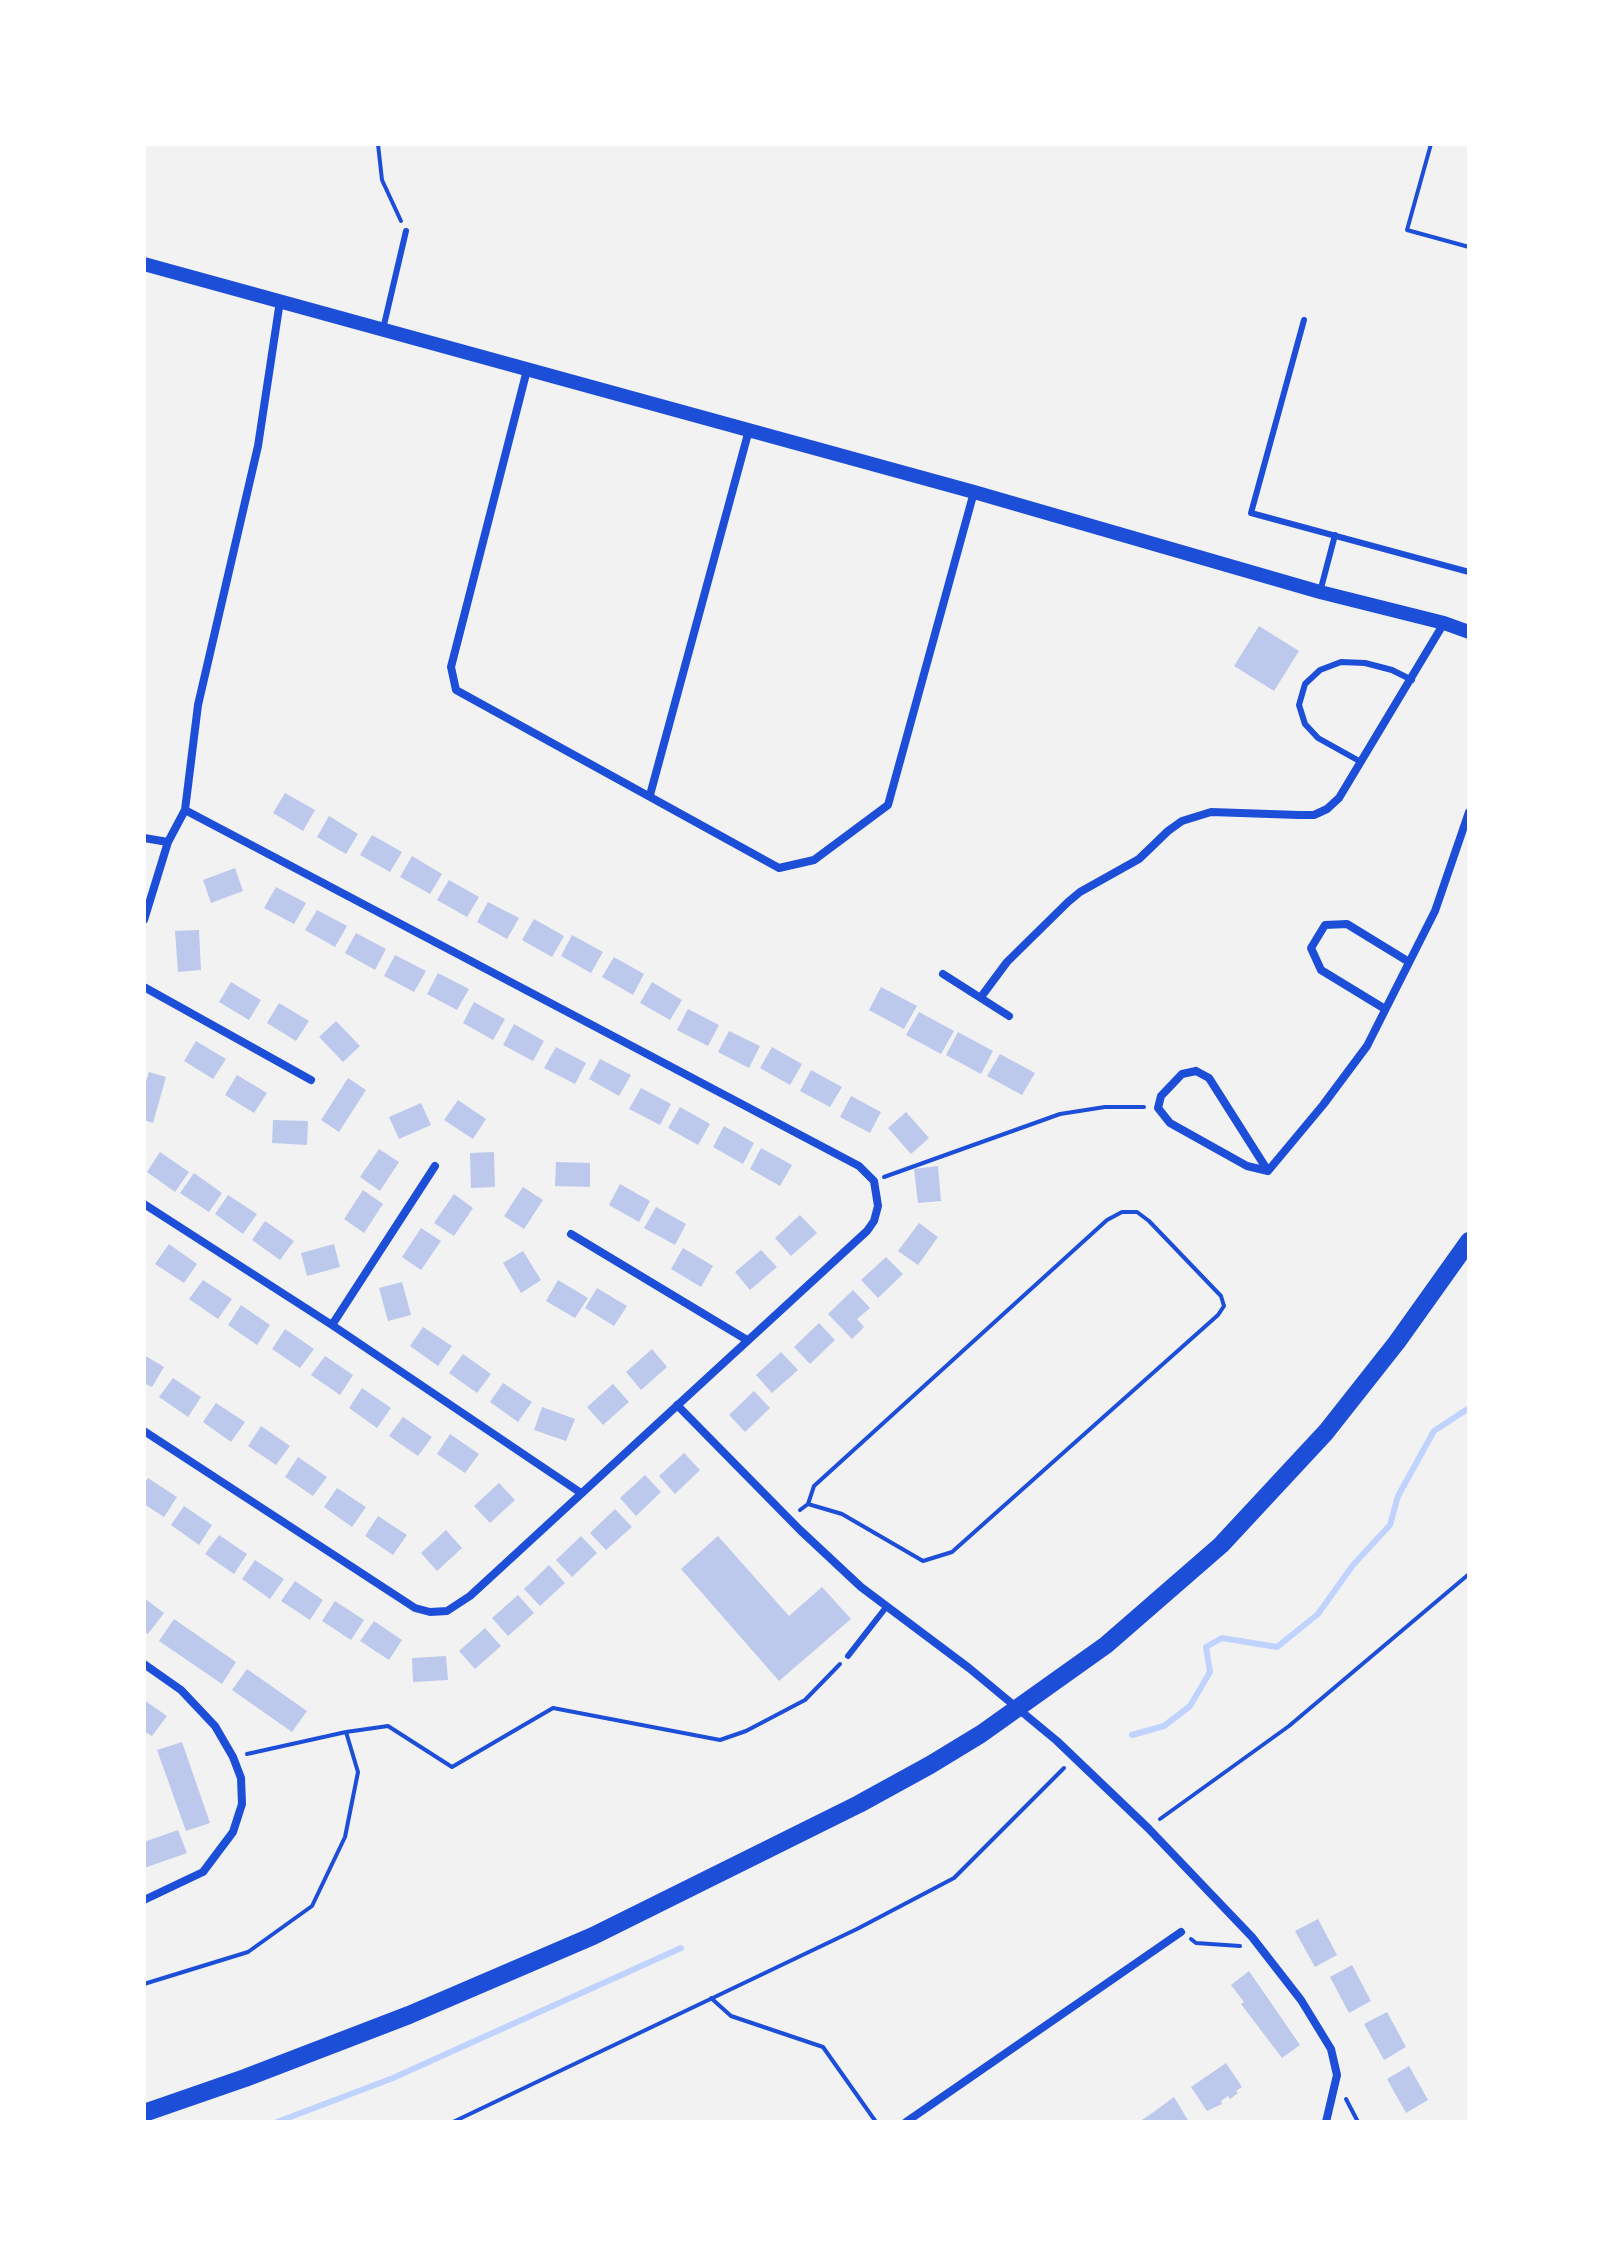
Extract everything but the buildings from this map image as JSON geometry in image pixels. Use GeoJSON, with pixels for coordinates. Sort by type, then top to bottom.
{"type":"FeatureCollection","features":[{"type":"Feature","properties":{"kind":"main road"},"geometry":{"type":"LineString","coordinates":[[144,2113],[409,2015],[579,1942],[859,1804],[981,1734],[1106,1645],[1221,1545],[1326,1432],[1397,1342],[1469,1241]]}},
{"type":"Feature","properties":{"kind":"street"},"geometry":{"type":"LineString","coordinates":[[144,264],[974,492],[1469,632]]}},
{"type":"Feature","properties":{"kind":"street"},"geometry":{"type":"LineString","coordinates":[[144,920],[168,842],[185,810],[198,705],[258,446],[280,301]]}},
{"type":"Feature","properties":{"kind":"street"},"geometry":{"type":"LineString","coordinates":[[527,370],[451,667],[456,690],[779,868],[814,860],[888,805],[974,492]]}},
{"type":"Feature","properties":{"kind":"street"},"geometry":{"type":"LineString","coordinates":[[650,795],[749,430]]}},
{"type":"Feature","properties":{"kind":"street"},"geometry":{"type":"LineString","coordinates":[[981,997],[1007,962],[1068,902],[1139,859],[1182,821],[1211,812],[1314,815],[1327,809],[1339,798],[1444,623]]}},
{"type":"Feature","properties":{"kind":"street"},"geometry":{"type":"LineString","coordinates":[[144,1431],[415,1608],[430,1612],[447,1611],[470,1596],[867,1231],[878,1206],[874,1181],[859,1166],[185,810]]}},
{"type":"Feature","properties":{"kind":"street"},"geometry":{"type":"LineString","coordinates":[[1268,1171],[1367,1046],[1435,911],[1469,812]]}},
{"type":"Feature","properties":{"kind":"street"},"geometry":{"type":"LineString","coordinates":[[144,838],[168,842]]}},
{"type":"Feature","properties":{"kind":"street"},"geometry":{"type":"LineString","coordinates":[[1385,1009],[1321,970],[1311,948],[1325,925],[1347,924],[1409,962]]}},
{"type":"Feature","properties":{"kind":"street"},"geometry":{"type":"LineString","coordinates":[[943,974],[1009,1016]]}},
{"type":"Feature","properties":{"kind":"street"},"geometry":{"type":"LineString","coordinates":[[144,987],[311,1080]]}},
{"type":"Feature","properties":{"kind":"street"},"geometry":{"type":"LineString","coordinates":[[1196,1071],[1209,1078],[1268,1171],[1247,1166],[1170,1123],[1158,1108],[1161,1096],[1182,1074],[1196,1071]]}},
{"type":"Feature","properties":{"kind":"street"},"geometry":{"type":"LineString","coordinates":[[332,1325],[435,1166]]}},
{"type":"Feature","properties":{"kind":"street"},"geometry":{"type":"LineString","coordinates":[[144,1204],[332,1325],[581,1493]]}},
{"type":"Feature","properties":{"kind":"street"},"geometry":{"type":"LineString","coordinates":[[571,1234],[747,1340]]}},
{"type":"Feature","properties":{"kind":"street"},"geometry":{"type":"LineString","coordinates":[[677,1405],[789,1520],[861,1587],[969,1668],[1057,1741],[1148,1828],[1252,1937],[1301,2000],[1331,2049],[1337,2075],[1326,2122]]}},
{"type":"Feature","properties":{"kind":"street"},"geometry":{"type":"LineString","coordinates":[[144,1664],[181,1690],[215,1726],[241,1778],[242,1804],[233,1832],[203,1872],[144,1900]]}},
{"type":"Feature","properties":{"kind":"street"},"geometry":{"type":"LineString","coordinates":[[906,2122],[1181,1932]]}},
{"type":"Feature","properties":{"kind":"lane"},"geometry":{"type":"LineString","coordinates":[[383,330],[406,231]]}},
{"type":"Feature","properties":{"kind":"lane"},"geometry":{"type":"LineString","coordinates":[[1304,320],[1251,513],[1469,572]]}},
{"type":"Feature","properties":{"kind":"lane"},"geometry":{"type":"LineString","coordinates":[[1320,592],[1335,535]]}},
{"type":"Feature","properties":{"kind":"lane"},"geometry":{"type":"LineString","coordinates":[[1361,762],[1318,738],[1305,724],[1299,705],[1305,684],[1320,670],[1341,662],[1365,663],[1392,670],[1412,680]]}},
{"type":"Feature","properties":{"kind":"lane"},"geometry":{"type":"LineString","coordinates":[[848,1656],[887,1606]]}},
{"type":"Feature","properties":{"kind":"path"},"geometry":{"type":"LineString","coordinates":[[378,144],[382,180],[406,231]]}},
{"type":"Feature","properties":{"kind":"path"},"geometry":{"type":"LineString","coordinates":[[1431,144],[1407,230],[1469,247]]}},
{"type":"Feature","properties":{"kind":"path"},"geometry":{"type":"LineString","coordinates":[[874,1181],[1060,1114],[1105,1107],[1158,1108]]}},
{"type":"Feature","properties":{"kind":"path"},"geometry":{"type":"LineString","coordinates":[[789,1520],[808,1504],[814,1486],[1107,1220],[1122,1212],[1137,1212],[1149,1221],[1221,1296],[1224,1306],[1218,1315],[952,1552],[923,1561],[842,1514],[808,1504]]}},
{"type":"Feature","properties":{"kind":"path"},"geometry":{"type":"LineString","coordinates":[[1148,1828],[1289,1726],[1469,1574]]}},
{"type":"Feature","properties":{"kind":"path"},"geometry":{"type":"LineString","coordinates":[[233,1757],[388,1726],[452,1767],[553,1708],[720,1740],[746,1731],[805,1700],[848,1656]]}},
{"type":"Feature","properties":{"kind":"path"},"geometry":{"type":"LineString","coordinates":[[144,1984],[248,1952],[312,1906],[345,1837],[358,1772],[346,1732]]}},
{"type":"Feature","properties":{"kind":"path"},"geometry":{"type":"LineString","coordinates":[[453,2122],[857,1929],[954,1878],[1074,1757]]}},
{"type":"Feature","properties":{"kind":"path"},"geometry":{"type":"LineString","coordinates":[[1181,1932],[1196,1943],[1240,1946]]}},
{"type":"Feature","properties":{"kind":"path"},"geometry":{"type":"LineString","coordinates":[[711,1998],[731,2016],[823,2047],[876,2122]]}},
{"type":"Feature","properties":{"kind":"path"},"geometry":{"type":"LineString","coordinates":[[1333,2097],[1345,2097],[1358,2122]]}},
{"type":"Feature","properties":{"kind":"waterway"},"geometry":{"type":"LineString","coordinates":[[1132,1735],[1164,1726],[1190,1706],[1210,1672],[1206,1647],[1222,1638],[1277,1647],[1318,1614],[1353,1565],[1390,1525],[1398,1496],[1434,1431],[1469,1408]]}},
{"type":"Feature","properties":{"kind":"waterway"},"geometry":{"type":"LineString","coordinates":[[277,2122],[393,2078],[681,1948]]}}]}
